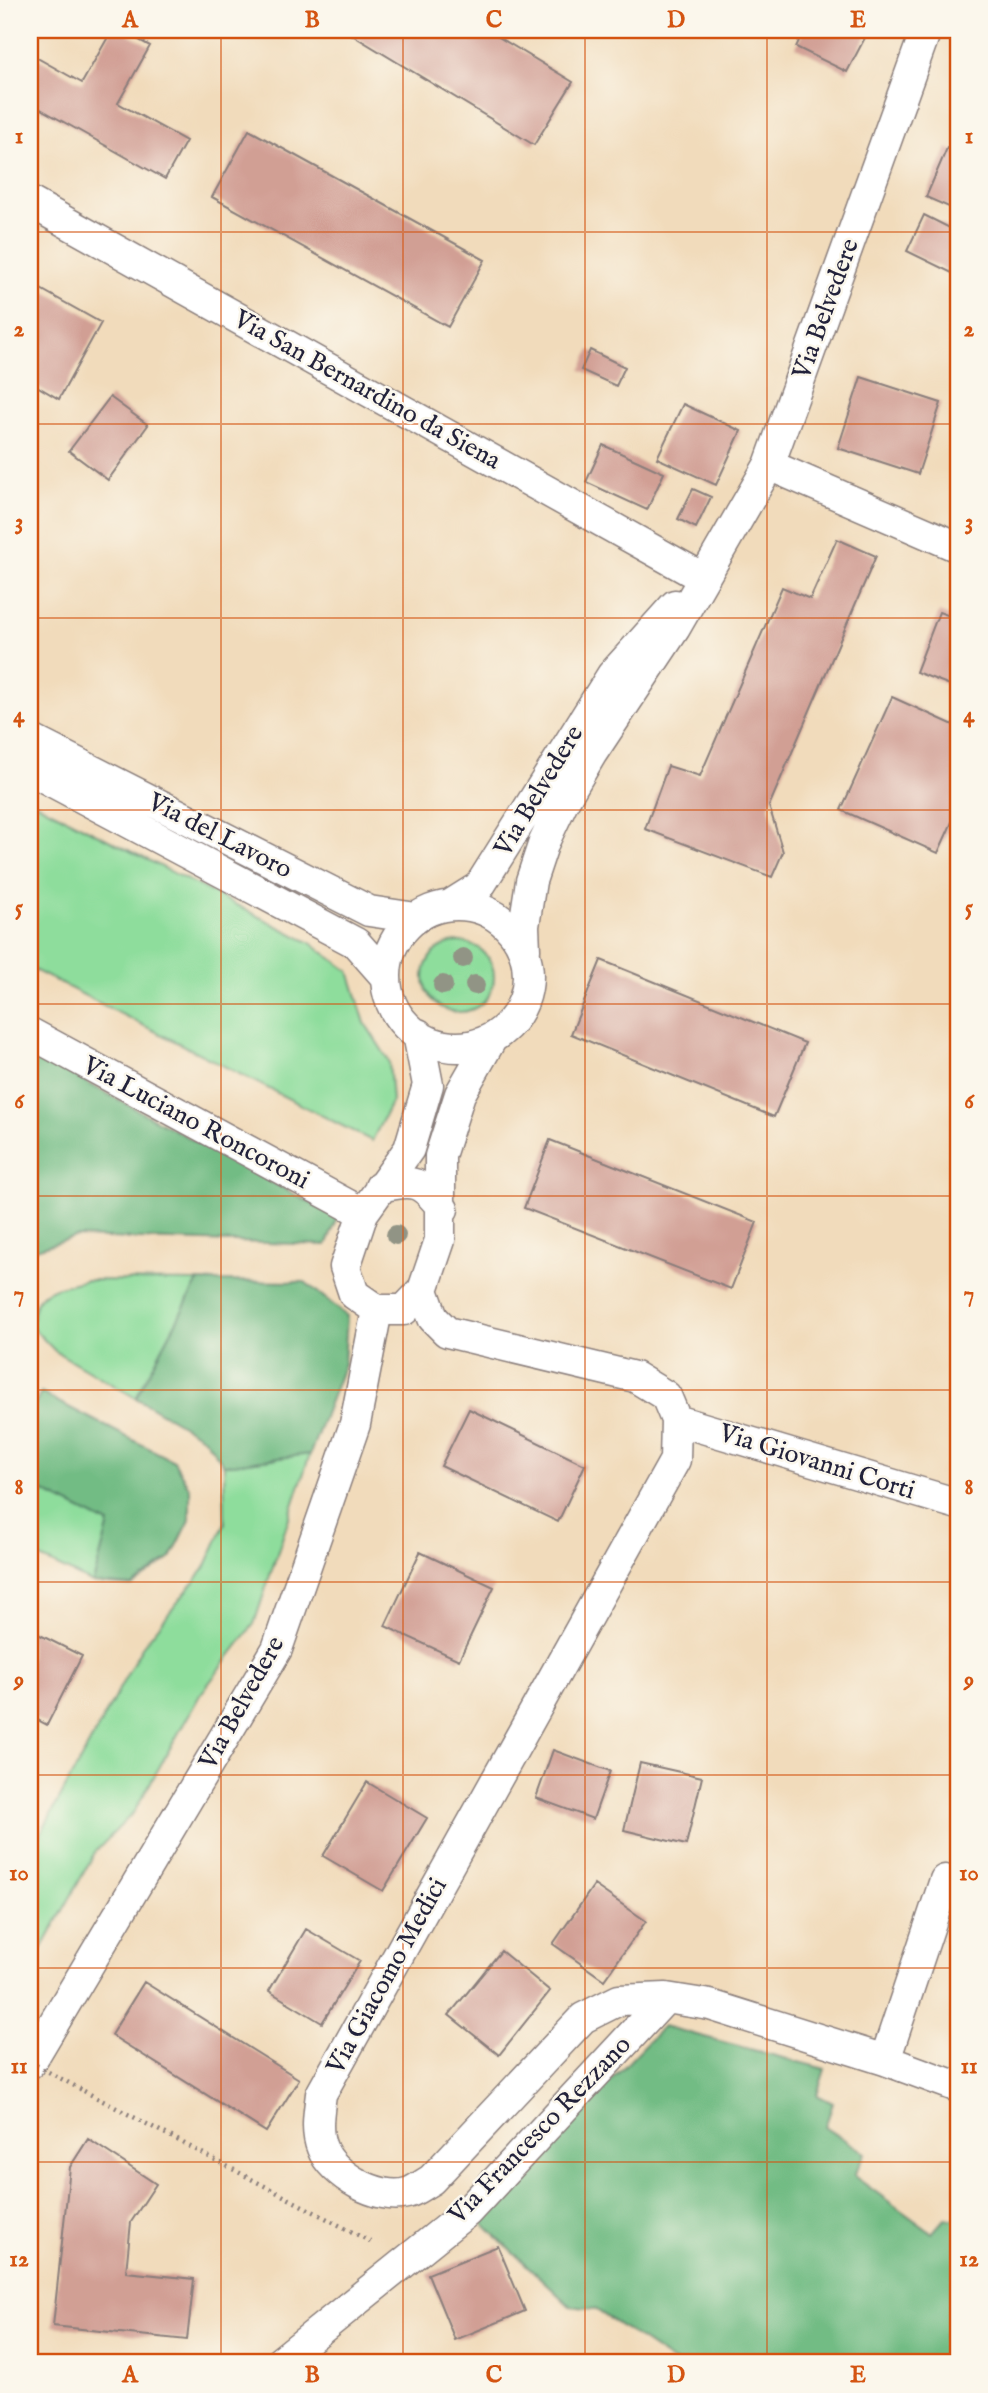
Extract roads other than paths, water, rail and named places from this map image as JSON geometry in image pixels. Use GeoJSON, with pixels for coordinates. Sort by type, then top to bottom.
{"type":"FeatureCollection","features":[{"type":"Feature","properties":{"kind":"street","name":"Via Belvedere"},"geometry":{"type":"LineString","coordinates":[[525,950],[527,906],[544,842],[592,753],[642,680],[769,465],[926,30]]}},
{"type":"Feature","properties":{"kind":"street","name":"Via San Bernardino da Siena"},"geometry":{"type":"LineString","coordinates":[[30,202],[704,578]]}},
{"type":"Feature","properties":{"kind":"street"},"geometry":{"type":"LineString","coordinates":[[769,465],[958,547]]}},
{"type":"Feature","properties":{"kind":"street","name":"Via Belvedere"},"geometry":{"type":"LineString","coordinates":[[452,904],[479,887],[612,675],[654,625],[704,578]]}},
{"type":"Feature","properties":{"kind":"street","name":"Via del Lavoro"},"geometry":{"type":"LineString","coordinates":[[30,739],[369,911],[416,918]]}},
{"type":"Feature","properties":{"kind":"street","name":"Via del Lavoro"},"geometry":{"type":"LineString","coordinates":[[30,770],[356,943],[385,976]]}},
{"type":"Feature","properties":{"kind":"street"},"geometry":{"type":"LineString","coordinates":[[452,904],[482,908],[506,922],[525,950],[530,976],[524,1005],[506,1030],[492,1038],[460,1048],[432,1044],[404,1025],[390,1001],[385,976],[390,950],[402,929],[426,911],[452,904]]}},
{"type":"Feature","properties":{"kind":"street","name":"Via Luciano Roncoroni"},"geometry":{"type":"LineString","coordinates":[[30,1033],[363,1213]]}},
{"type":"Feature","properties":{"kind":"street"},"geometry":{"type":"LineString","coordinates":[[418,1034],[428,1085],[409,1149],[363,1213],[345,1267],[354,1294],[377,1310],[404,1310],[423,1290],[440,1240],[443,1209],[440,1156],[460,1094],[492,1038]]}},
{"type":"Feature","properties":{"kind":"street"},"geometry":{"type":"LineString","coordinates":[[380,1188],[407,1181],[416,1184],[426,1188],[443,1209]]}},
{"type":"Feature","properties":{"kind":"street"},"geometry":{"type":"LineString","coordinates":[[423,1290],[433,1318],[447,1332],[635,1377],[666,1396],[676,1420]]}},
{"type":"Feature","properties":{"kind":"street","name":"Via Belvedere"},"geometry":{"type":"LineString","coordinates":[[30,2062],[277,1648],[355,1424],[377,1310]]}},
{"type":"Feature","properties":{"kind":"street","name":"Via Giovanni Corti"},"geometry":{"type":"LineString","coordinates":[[676,1420],[958,1504]]}},
{"type":"Feature","properties":{"kind":"street","name":"Via Giacomo Medici"},"geometry":{"type":"LineString","coordinates":[[676,1420],[676,1460],[321,2094],[318,2123],[322,2149],[339,2170],[374,2192],[406,2193],[431,2180],[583,2018],[619,2000],[666,1998],[709,2005],[885,2060],[958,2087]]}},
{"type":"Feature","properties":{"kind":"street"},"geometry":{"type":"LineString","coordinates":[[885,2060],[945,1880],[958,1886]]}},
{"type":"Feature","properties":{"kind":"street","name":"Via Francesco Rezzano"},"geometry":{"type":"LineString","coordinates":[[279,2363],[467,2213],[666,1998]]}}]}
